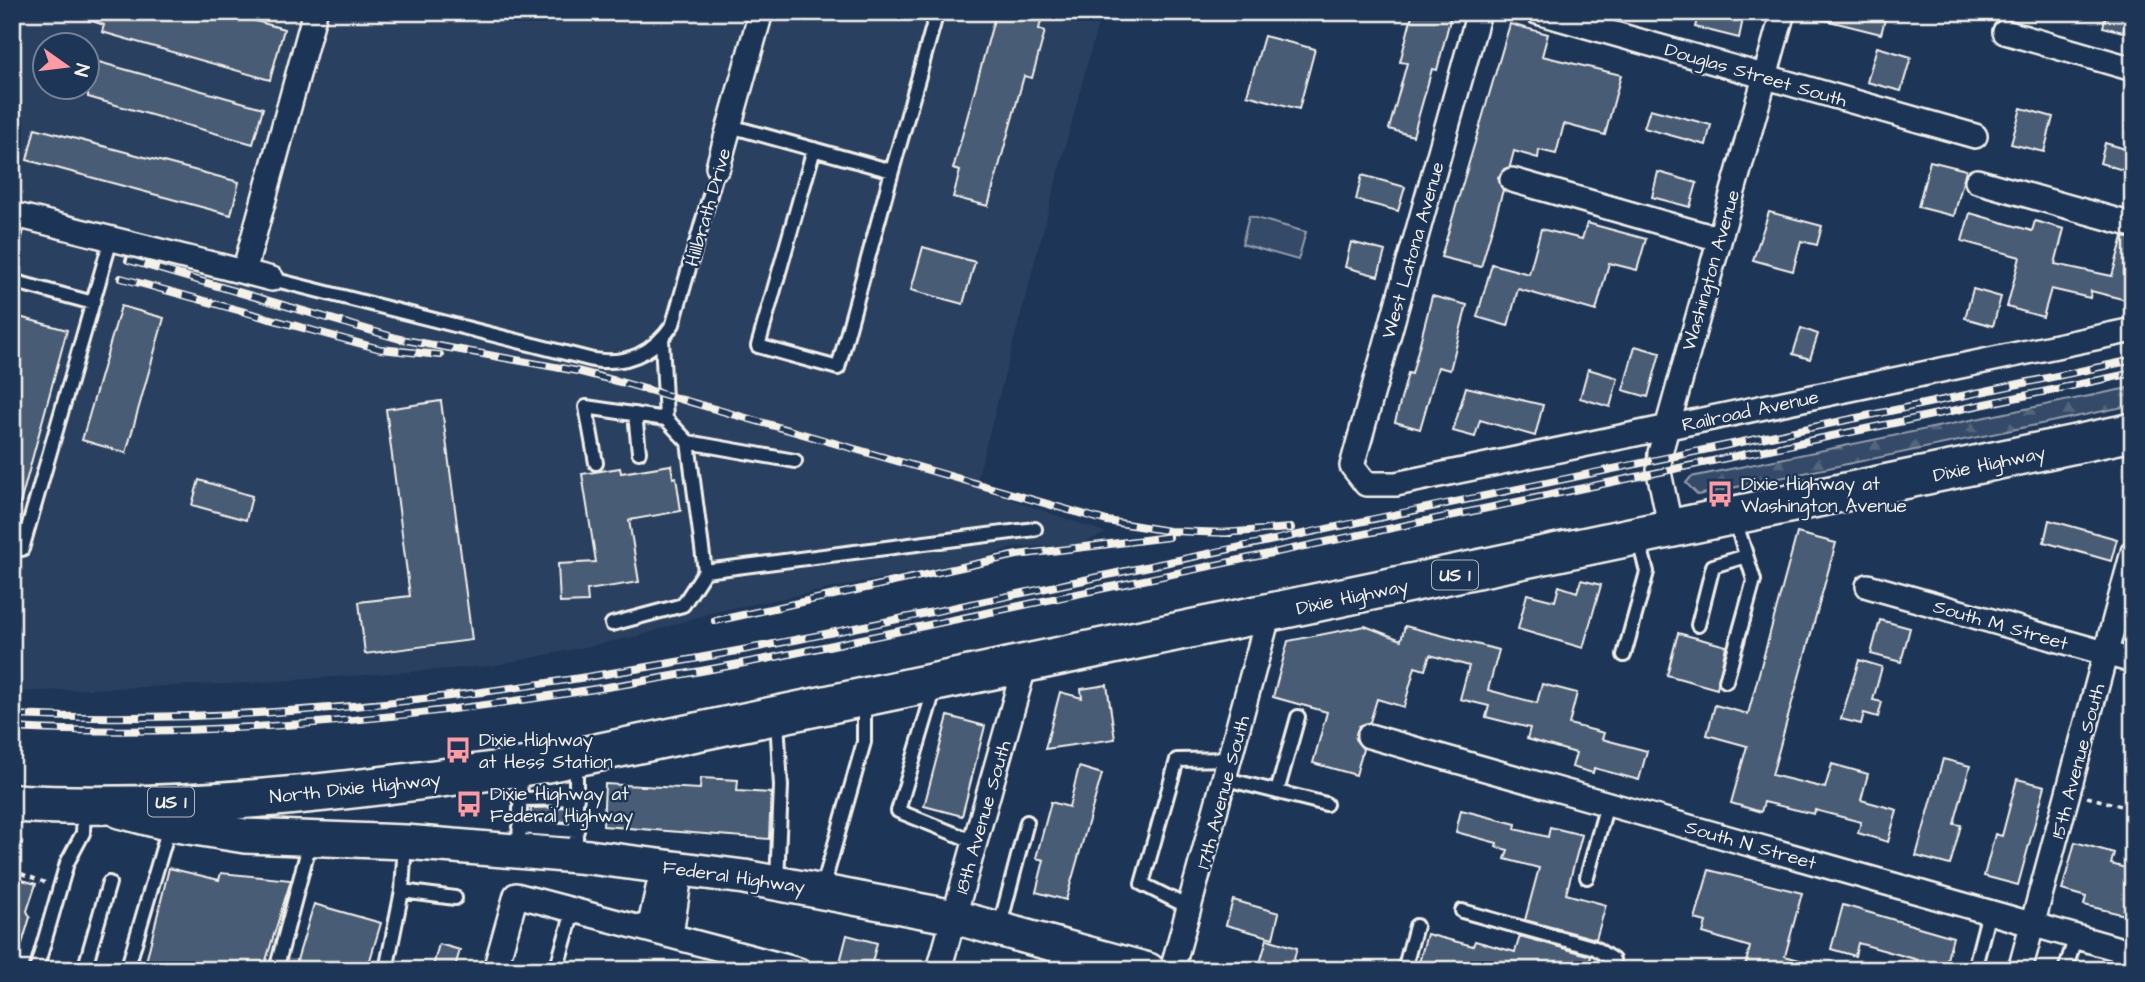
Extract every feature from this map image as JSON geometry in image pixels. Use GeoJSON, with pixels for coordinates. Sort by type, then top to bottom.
{"type":"FeatureCollection","features":[{"type":"Feature","properties":{"kind":"main road","name":"Dixie Highway"},"geometry":{"type":"LineString","coordinates":[[776,716],[2133,432]]}},
{"type":"Feature","properties":{"kind":"main road","name":"North Dixie Highway"},"geometry":{"type":"LineString","coordinates":[[12,803],[91,806],[244,799],[359,789],[520,783],[576,757],[776,716]]}},
{"type":"Feature","properties":{"kind":"main road","name":"Federal Highway"},"geometry":{"type":"LineString","coordinates":[[244,799],[311,838]]}},
{"type":"Feature","properties":{"kind":"main road","name":"Federal Highway"},"geometry":{"type":"LineString","coordinates":[[91,806],[170,824],[245,836],[405,842],[519,839],[577,844],[672,867],[777,882],[954,917],[999,929],[1077,957],[1147,970]]}},
{"type":"Feature","properties":{"kind":"street"},"geometry":{"type":"LineString","coordinates":[[244,272],[315,12]]}},
{"type":"Feature","properties":{"kind":"street","name":"Hillbrath Drive"},"geometry":{"type":"LineString","coordinates":[[718,167],[761,12]]}},
{"type":"Feature","properties":{"kind":"street","name":"West Latona Avenue"},"geometry":{"type":"LineString","coordinates":[[1366,484],[1352,466],[1479,12]]}},
{"type":"Feature","properties":{"kind":"street","name":"Douglas Street South"},"geometry":{"type":"LineString","coordinates":[[1536,12],[1975,136]]}},
{"type":"Feature","properties":{"kind":"street","name":"Washington Avenue"},"geometry":{"type":"LineString","coordinates":[[1654,534],[1660,453],[1783,12]]}},
{"type":"Feature","properties":{"kind":"street"},"geometry":{"type":"LineString","coordinates":[[2005,32],[2133,69]]}},
{"type":"Feature","properties":{"kind":"street"},"geometry":{"type":"LineString","coordinates":[[1512,180],[1719,239]]}},
{"type":"Feature","properties":{"kind":"street"},"geometry":{"type":"LineString","coordinates":[[1977,181],[2133,225]]}},
{"type":"Feature","properties":{"kind":"street"},"geometry":{"type":"LineString","coordinates":[[16,215],[272,279]]}},
{"type":"Feature","properties":{"kind":"street","name":"Railroad Avenue"},"geometry":{"type":"LineString","coordinates":[[1366,484],[1396,484],[2133,330]]}},
{"type":"Feature","properties":{"kind":"street","name":"15th Avenue South"},"geometry":{"type":"LineString","coordinates":[[2020,970],[2133,552]]}},
{"type":"Feature","properties":{"kind":"street","name":"South M Street"},"geometry":{"type":"LineString","coordinates":[[1868,586],[2133,661]]}},
{"type":"Feature","properties":{"kind":"street","name":"17th Avenue South"},"geometry":{"type":"LineString","coordinates":[[1172,970],[1269,613]]}},
{"type":"Feature","properties":{"kind":"street","name":"18th Avenue South"},"geometry":{"type":"LineString","coordinates":[[939,970],[1025,664]]}},
{"type":"Feature","properties":{"kind":"street","name":"South N Street"},"geometry":{"type":"LineString","coordinates":[[1369,736],[2133,953]]}},
{"type":"Feature","properties":{"kind":"street"},"geometry":{"type":"LineString","coordinates":[[660,932],[672,867]]}},
{"type":"Feature","properties":{"kind":"street"},"geometry":{"type":"LineString","coordinates":[[495,970],[516,895],[574,908],[799,970]]}},
{"type":"Feature","properties":{"kind":"lane"},"geometry":{"type":"LineString","coordinates":[[814,149],[758,346],[838,368],[937,12]]}},
{"type":"Feature","properties":{"kind":"lane"},"geometry":{"type":"LineString","coordinates":[[730,126],[892,171]]}},
{"type":"Feature","properties":{"kind":"lane","name":"Hillbrath Drive"},"geometry":{"type":"LineString","coordinates":[[272,279],[606,362],[633,358],[662,339],[678,310],[718,167]]}},
{"type":"Feature","properties":{"kind":"lane"},"geometry":{"type":"LineString","coordinates":[[12,243],[16,215]]}},
{"type":"Feature","properties":{"kind":"lane"},"geometry":{"type":"LineString","coordinates":[[12,546],[22,548],[111,239]]}},
{"type":"Feature","properties":{"kind":"lane"},"geometry":{"type":"LineString","coordinates":[[12,281],[93,303]]}},
{"type":"Feature","properties":{"kind":"lane"},"geometry":{"type":"LineString","coordinates":[[662,339],[666,419]]}},
{"type":"Feature","properties":{"kind":"lane"},"geometry":{"type":"LineString","coordinates":[[596,463],[586,407],[666,419],[688,442],[795,461]]}},
{"type":"Feature","properties":{"kind":"lane"},"geometry":{"type":"LineString","coordinates":[[635,414],[639,452]]}},
{"type":"Feature","properties":{"kind":"lane"},"geometry":{"type":"LineString","coordinates":[[612,624],[683,605],[705,571],[688,442]]}},
{"type":"Feature","properties":{"kind":"lane"},"geometry":{"type":"LineString","coordinates":[[1726,681],[1754,580],[1734,517]]}},
{"type":"Feature","properties":{"kind":"lane"},"geometry":{"type":"LineString","coordinates":[[705,571],[1035,529]]}},
{"type":"Feature","properties":{"kind":"lane"},"geometry":{"type":"LineString","coordinates":[[1624,655],[1647,572],[1654,534]]}},
{"type":"Feature","properties":{"kind":"lane"},"geometry":{"type":"LineString","coordinates":[[1698,625],[1713,566],[1746,556]]}},
{"type":"Feature","properties":{"kind":"lane"},"geometry":{"type":"LineString","coordinates":[[936,682],[898,811],[975,842]]}},
{"type":"Feature","properties":{"kind":"lane"},"geometry":{"type":"LineString","coordinates":[[822,890],[864,742],[863,698]]}},
{"type":"Feature","properties":{"kind":"lane"},"geometry":{"type":"LineString","coordinates":[[776,716],[781,786],[777,882]]}},
{"type":"Feature","properties":{"kind":"lane"},"geometry":{"type":"LineString","coordinates":[[1277,792],[1298,717]]}},
{"type":"Feature","properties":{"kind":"lane"},"geometry":{"type":"LineString","coordinates":[[576,757],[577,844]]}},
{"type":"Feature","properties":{"kind":"lane"},"geometry":{"type":"LineString","coordinates":[[1190,908],[1142,884],[1177,760],[1228,769],[1277,792],[1326,804]]}},
{"type":"Feature","properties":{"kind":"lane"},"geometry":{"type":"LineString","coordinates":[[519,839],[520,783],[577,798]]}},
{"type":"Feature","properties":{"kind":"lane"},"geometry":{"type":"LineString","coordinates":[[1587,877],[1607,804]]}},
{"type":"Feature","properties":{"kind":"lane"},"geometry":{"type":"LineString","coordinates":[[36,970],[52,898],[83,833],[91,806]]}},
{"type":"Feature","properties":{"kind":"lane"},"geometry":{"type":"LineString","coordinates":[[999,929],[1027,822]]}},
{"type":"Feature","properties":{"kind":"lane"},"geometry":{"type":"LineString","coordinates":[[127,970],[170,824]]}},
{"type":"Feature","properties":{"kind":"lane"},"geometry":{"type":"LineString","coordinates":[[276,970],[311,838]]}},
{"type":"Feature","properties":{"kind":"lane"},"geometry":{"type":"LineString","coordinates":[[386,970],[401,891],[405,842]]}},
{"type":"Feature","properties":{"kind":"lane"},"geometry":{"type":"LineString","coordinates":[[85,970],[109,883]]}},
{"type":"Feature","properties":{"kind":"lane"},"geometry":{"type":"LineString","coordinates":[[401,891],[455,898]]}},
{"type":"Feature","properties":{"kind":"lane"},"geometry":{"type":"LineString","coordinates":[[556,970],[574,908]]}},
{"type":"Feature","properties":{"kind":"lane"},"geometry":{"type":"LineString","coordinates":[[1462,911],[1584,943],[1612,965]]}},
{"type":"Feature","properties":{"kind":"lane"},"geometry":{"type":"LineString","coordinates":[[1974,970],[1989,912]]}},
{"type":"Feature","properties":{"kind":"lane"},"geometry":{"type":"LineString","coordinates":[[1404,970],[1416,926]]}},
{"type":"Feature","properties":{"kind":"lane"},"geometry":{"type":"LineString","coordinates":[[2065,970],[2076,937]]}},
{"type":"Feature","properties":{"kind":"path"},"geometry":{"type":"LineString","coordinates":[[2085,797],[2133,809]]}},
{"type":"Feature","properties":{"kind":"path"},"geometry":{"type":"LineString","coordinates":[[22,840],[14,871],[50,885],[52,898]]}},
{"type":"Feature","properties":{"kind":"shaded area"},"geometry":{"type":"Polygon","coordinates":[[[12,12],[1101,12],[975,487],[1107,533],[1076,545],[1016,547],[973,560],[713,612],[639,636],[491,666],[250,683],[12,692],[12,12]]]}},
{"type":"Feature","properties":{"kind":"green space"},"geometry":{"type":"Polygon","coordinates":[[[1249,216],[1306,232],[1298,260],[1242,244],[1249,216]]]}},
{"type":"Feature","properties":{"kind":"green space"},"geometry":{"type":"Polygon","coordinates":[[[2133,387],[2133,405],[1698,495],[1686,483],[1691,477],[2133,387]]]}},
{"type":"Feature","properties":{"kind":"building"},"geometry":{"type":"Polygon","coordinates":[[[77,12],[224,12],[284,29],[270,80],[102,32],[104,25],[77,16],[77,12]]]}},
{"type":"Feature","properties":{"kind":"building"},"geometry":{"type":"Polygon","coordinates":[[[996,12],[1043,12],[1039,29],[1045,31],[1032,78],[1024,76],[988,206],[953,197],[960,171],[953,169],[996,12]]]}},
{"type":"Feature","properties":{"kind":"building"},"geometry":{"type":"Polygon","coordinates":[[[1413,12],[1452,12],[1437,70],[1432,69],[1413,136],[1389,129],[1407,63],[1400,62],[1413,12]]]}},
{"type":"Feature","properties":{"kind":"building"},"geometry":{"type":"Polygon","coordinates":[[[1699,12],[1744,14],[1739,38],[1695,27],[1699,12]]]}},
{"type":"Feature","properties":{"kind":"building"},"geometry":{"type":"Polygon","coordinates":[[[1817,12],[1887,12],[1881,34],[1817,18],[1817,12]]]}},
{"type":"Feature","properties":{"kind":"building"},"geometry":{"type":"Polygon","coordinates":[[[2107,12],[2129,12],[2123,32],[2103,27],[2107,12]]]}},
{"type":"Feature","properties":{"kind":"building"},"geometry":{"type":"Polygon","coordinates":[[[1510,24],[1548,34],[1542,56],[1621,75],[1605,135],[1564,124],[1556,154],[1539,150],[1538,158],[1514,151],[1510,166],[1498,177],[1503,190],[1481,267],[1441,257],[1510,24]]]}},
{"type":"Feature","properties":{"kind":"building"},"geometry":{"type":"Polygon","coordinates":[[[1264,36],[1315,49],[1299,109],[1247,95],[1264,36]]]}},
{"type":"Feature","properties":{"kind":"building"},"geometry":{"type":"Polygon","coordinates":[[[1877,47],[1911,57],[1901,91],[1867,82],[1877,47]]]}},
{"type":"Feature","properties":{"kind":"building"},"geometry":{"type":"Polygon","coordinates":[[[102,63],[263,108],[253,144],[102,101],[102,63]]]}},
{"type":"Feature","properties":{"kind":"building"},"geometry":{"type":"Polygon","coordinates":[[[2021,108],[2053,117],[2044,152],[2011,144],[2021,108]]]}},
{"type":"Feature","properties":{"kind":"building"},"geometry":{"type":"Polygon","coordinates":[[[1650,109],[1711,125],[1706,145],[1644,128],[1650,109]]]}},
{"type":"Feature","properties":{"kind":"building"},"geometry":{"type":"Polygon","coordinates":[[[35,128],[239,182],[231,215],[27,160],[35,128]]]}},
{"type":"Feature","properties":{"kind":"building"},"geometry":{"type":"Polygon","coordinates":[[[2105,143],[2129,150],[2123,170],[2100,163],[2105,143]]]}},
{"type":"Feature","properties":{"kind":"building"},"geometry":{"type":"Polygon","coordinates":[[[1930,161],[1966,170],[1954,216],[1918,207],[1930,161]]]}},
{"type":"Feature","properties":{"kind":"building"},"geometry":{"type":"Polygon","coordinates":[[[1658,172],[1697,183],[1690,207],[1652,197],[1658,172]]]}},
{"type":"Feature","properties":{"kind":"building"},"geometry":{"type":"Polygon","coordinates":[[[1362,175],[1405,187],[1398,211],[1356,200],[1362,175]]]}},
{"type":"Feature","properties":{"kind":"building"},"geometry":{"type":"Polygon","coordinates":[[[1769,212],[1822,226],[1817,245],[1801,241],[1793,271],[1753,260],[1769,212]]]}},
{"type":"Feature","properties":{"kind":"building"},"geometry":{"type":"Polygon","coordinates":[[[1970,213],[2032,231],[2035,221],[2064,229],[2055,264],[2112,276],[2123,237],[2133,239],[2133,290],[2130,301],[2091,291],[2090,298],[2051,289],[2043,317],[2007,307],[2020,257],[1962,241],[1970,213]]]}},
{"type":"Feature","properties":{"kind":"building"},"geometry":{"type":"Polygon","coordinates":[[[1587,223],[1646,239],[1637,270],[1609,263],[1596,311],[1518,289],[1508,326],[1477,317],[1492,264],[1529,274],[1541,229],[1582,239],[1587,223]]]}},
{"type":"Feature","properties":{"kind":"building"},"geometry":{"type":"Polygon","coordinates":[[[1351,242],[1385,251],[1378,276],[1345,267],[1351,242]]]}},
{"type":"Feature","properties":{"kind":"building"},"geometry":{"type":"Polygon","coordinates":[[[923,247],[975,262],[963,304],[911,290],[923,247]]]}},
{"type":"Feature","properties":{"kind":"building"},"geometry":{"type":"Polygon","coordinates":[[[1973,289],[2001,297],[1993,326],[1965,318],[1973,289]]]}},
{"type":"Feature","properties":{"kind":"building"},"geometry":{"type":"Polygon","coordinates":[[[1432,296],[1467,305],[1450,370],[1438,367],[1420,429],[1395,422],[1408,373],[1412,374],[1432,296]]]}},
{"type":"Feature","properties":{"kind":"building"},"geometry":{"type":"Polygon","coordinates":[[[121,306],[164,318],[126,453],[82,440],[121,306]]]}},
{"type":"Feature","properties":{"kind":"building"},"geometry":{"type":"Polygon","coordinates":[[[12,315],[67,330],[17,515],[12,514],[12,315]]]}},
{"type":"Feature","properties":{"kind":"building"},"geometry":{"type":"Polygon","coordinates":[[[1801,328],[1818,334],[1810,359],[1793,354],[1801,328]]]}},
{"type":"Feature","properties":{"kind":"building"},"geometry":{"type":"Polygon","coordinates":[[[1635,346],[1660,353],[1648,397],[1623,390],[1635,346]]]}},
{"type":"Feature","properties":{"kind":"building"},"geometry":{"type":"Polygon","coordinates":[[[1588,369],[1618,378],[1610,407],[1580,398],[1588,369]]]}},
{"type":"Feature","properties":{"kind":"building"},"geometry":{"type":"Polygon","coordinates":[[[1466,387],[1543,405],[1535,436],[1480,420],[1475,437],[1453,431],[1466,387]]]}},
{"type":"Feature","properties":{"kind":"building"},"geometry":{"type":"Polygon","coordinates":[[[441,401],[472,640],[365,654],[359,602],[410,596],[386,409],[441,401]]]}},
{"type":"Feature","properties":{"kind":"building"},"geometry":{"type":"Polygon","coordinates":[[[671,465],[673,478],[676,477],[681,511],[629,520],[639,582],[587,590],[588,602],[560,603],[558,564],[596,562],[582,474],[620,468],[621,473],[671,465]]]}},
{"type":"Feature","properties":{"kind":"building"},"geometry":{"type":"Polygon","coordinates":[[[199,480],[252,496],[246,520],[192,505],[199,480]]]}},
{"type":"Feature","properties":{"kind":"building"},"geometry":{"type":"Polygon","coordinates":[[[2049,520],[2117,539],[2111,561],[2044,542],[2049,520]]]}},
{"type":"Feature","properties":{"kind":"building"},"geometry":{"type":"Polygon","coordinates":[[[1797,533],[1836,543],[1772,775],[1825,788],[1832,764],[1868,774],[1861,800],[1897,810],[1888,842],[1858,833],[1861,822],[1815,810],[1814,814],[1764,802],[1761,812],[1731,803],[1747,746],[1707,735],[1715,705],[1748,714],[1797,533]]]}},
{"type":"Feature","properties":{"kind":"building"},"geometry":{"type":"Polygon","coordinates":[[[1581,580],[1601,585],[1583,648],[1518,629],[1527,594],[1555,601],[1559,586],[1577,592],[1581,580]]]}},
{"type":"Feature","properties":{"kind":"building"},"geometry":{"type":"Polygon","coordinates":[[[1880,620],[1910,628],[1901,662],[1871,654],[1880,620]]]}},
{"type":"Feature","properties":{"kind":"building"},"geometry":{"type":"Polygon","coordinates":[[[1365,626],[1401,640],[1405,626],[1499,650],[1488,690],[1537,703],[1542,684],[1577,693],[1569,724],[1604,733],[1602,739],[1647,751],[1639,780],[1594,768],[1593,773],[1572,767],[1576,753],[1527,739],[1530,728],[1486,717],[1489,706],[1460,699],[1469,666],[1430,655],[1425,670],[1415,667],[1404,707],[1377,699],[1370,722],[1359,726],[1355,739],[1363,749],[1356,775],[1313,763],[1327,712],[1273,697],[1288,641],[1365,626]]]}},
{"type":"Feature","properties":{"kind":"building"},"geometry":{"type":"Polygon","coordinates":[[[1678,633],[1726,646],[1717,689],[1667,675],[1678,633]]]}},
{"type":"Feature","properties":{"kind":"building"},"geometry":{"type":"Polygon","coordinates":[[[1859,660],[1882,667],[1873,700],[1882,702],[1878,717],[1864,713],[1861,724],[1841,719],[1859,660]]]}},
{"type":"Feature","properties":{"kind":"building"},"geometry":{"type":"Polygon","coordinates":[[[1107,685],[1115,739],[1045,749],[1060,692],[1082,698],[1081,689],[1107,685]]]}},
{"type":"Feature","properties":{"kind":"building"},"geometry":{"type":"Polygon","coordinates":[[[948,716],[985,726],[962,816],[924,806],[948,716]]]}},
{"type":"Feature","properties":{"kind":"building"},"geometry":{"type":"Polygon","coordinates":[[[1943,759],[1970,766],[1954,824],[1961,825],[1950,865],[1916,856],[1943,759]]]}},
{"type":"Feature","properties":{"kind":"building"},"geometry":{"type":"Polygon","coordinates":[[[1079,767],[1102,774],[1066,900],[1036,892],[1044,860],[1036,858],[1051,802],[1069,807],[1079,767]]]}},
{"type":"Feature","properties":{"kind":"building"},"geometry":{"type":"Polygon","coordinates":[[[701,778],[738,780],[737,791],[771,793],[769,839],[603,826],[605,784],[700,789],[701,778]]]}},
{"type":"Feature","properties":{"kind":"building"},"geometry":{"type":"Polygon","coordinates":[[[2017,779],[2045,786],[2018,885],[1984,876],[1995,834],[2002,836],[2017,779]]]}},
{"type":"Feature","properties":{"kind":"building"},"geometry":{"type":"Polygon","coordinates":[[[567,807],[567,822],[530,819],[531,808],[567,807]]]}},
{"type":"Feature","properties":{"kind":"building"},"geometry":{"type":"Polygon","coordinates":[[[1461,810],[1516,824],[1515,829],[1548,837],[1550,827],[1582,835],[1566,894],[1606,905],[1596,939],[1525,920],[1539,868],[1505,859],[1508,850],[1496,847],[1497,843],[1456,832],[1461,810]]]}},
{"type":"Feature","properties":{"kind":"building"},"geometry":{"type":"Polygon","coordinates":[[[2075,842],[2114,853],[2111,864],[2133,870],[2133,917],[2084,905],[2086,897],[2062,890],[2075,842]]]}},
{"type":"Feature","properties":{"kind":"building"},"geometry":{"type":"Polygon","coordinates":[[[169,868],[219,880],[221,873],[291,880],[263,970],[144,970],[169,868]]]}},
{"type":"Feature","properties":{"kind":"building"},"geometry":{"type":"Polygon","coordinates":[[[1709,870],[1802,893],[1785,956],[1817,965],[1817,970],[1744,970],[1750,947],[1703,933],[1706,922],[1695,919],[1709,870]]]}},
{"type":"Feature","properties":{"kind":"building"},"geometry":{"type":"Polygon","coordinates":[[[12,877],[36,884],[27,911],[30,917],[16,964],[12,964],[12,877]]]}},
{"type":"Feature","properties":{"kind":"building"},"geometry":{"type":"Polygon","coordinates":[[[1233,900],[1279,913],[1273,938],[1226,925],[1233,900]]]}},
{"type":"Feature","properties":{"kind":"building"},"geometry":{"type":"Polygon","coordinates":[[[314,904],[381,923],[367,970],[294,970],[314,904]]]}},
{"type":"Feature","properties":{"kind":"building"},"geometry":{"type":"Polygon","coordinates":[[[1843,905],[1953,937],[1944,970],[1915,970],[1918,960],[1858,943],[1855,956],[1831,949],[1843,905]]]}},
{"type":"Feature","properties":{"kind":"building"},"geometry":{"type":"Polygon","coordinates":[[[1427,934],[1473,946],[1475,941],[1515,952],[1520,936],[1591,956],[1588,970],[1558,970],[1540,965],[1539,970],[1417,970],[1427,934]]]}},
{"type":"Feature","properties":{"kind":"building"},"geometry":{"type":"Polygon","coordinates":[[[847,935],[877,943],[870,970],[838,970],[847,935]]]}},
{"type":"Feature","properties":{"kind":"building"},"geometry":{"type":"Polygon","coordinates":[[[1267,939],[1297,948],[1291,970],[1258,970],[1267,939]]]}},
{"type":"Feature","properties":{"kind":"building"},"geometry":{"type":"Polygon","coordinates":[[[439,944],[460,950],[454,970],[432,970],[439,944]]]}},
{"type":"Feature","properties":{"kind":"railway"},"geometry":{"type":"LineString","coordinates":[[128,260],[400,339],[577,371],[624,383],[1107,521],[1169,531],[1230,533]]}},
{"type":"Feature","properties":{"kind":"railway"},"geometry":{"type":"LineString","coordinates":[[121,278],[380,349],[440,355]]}},
{"type":"Feature","properties":{"kind":"railway"},"geometry":{"type":"LineString","coordinates":[[12,715],[155,717],[296,711],[435,698],[574,679],[849,629],[2133,360]]}},
{"type":"Feature","properties":{"kind":"railway"},"geometry":{"type":"LineString","coordinates":[[12,728],[108,731],[299,724],[394,716],[583,691],[771,658],[2133,373]]}},
{"type":"Feature","properties":{"kind":"railway"},"geometry":{"type":"LineString","coordinates":[[1222,533],[1291,528]]}},
{"type":"Feature","properties":{"kind":"railway"},"geometry":{"type":"LineString","coordinates":[[715,621],[1017,555],[1169,537]]}},
{"type":"Feature","properties":{"kind":"place","name":"Dixie Highway at Washington Avenue"},"geometry":{"type":"Point","coordinates":[1720,494]}},
{"type":"Feature","properties":{"kind":"place","name":"Dixie Highway at Hess Station"},"geometry":{"type":"Point","coordinates":[458,750]}},
{"type":"Feature","properties":{"kind":"place","name":"Dixie Highway at Federal Highway"},"geometry":{"type":"Point","coordinates":[469,804]}}]}
